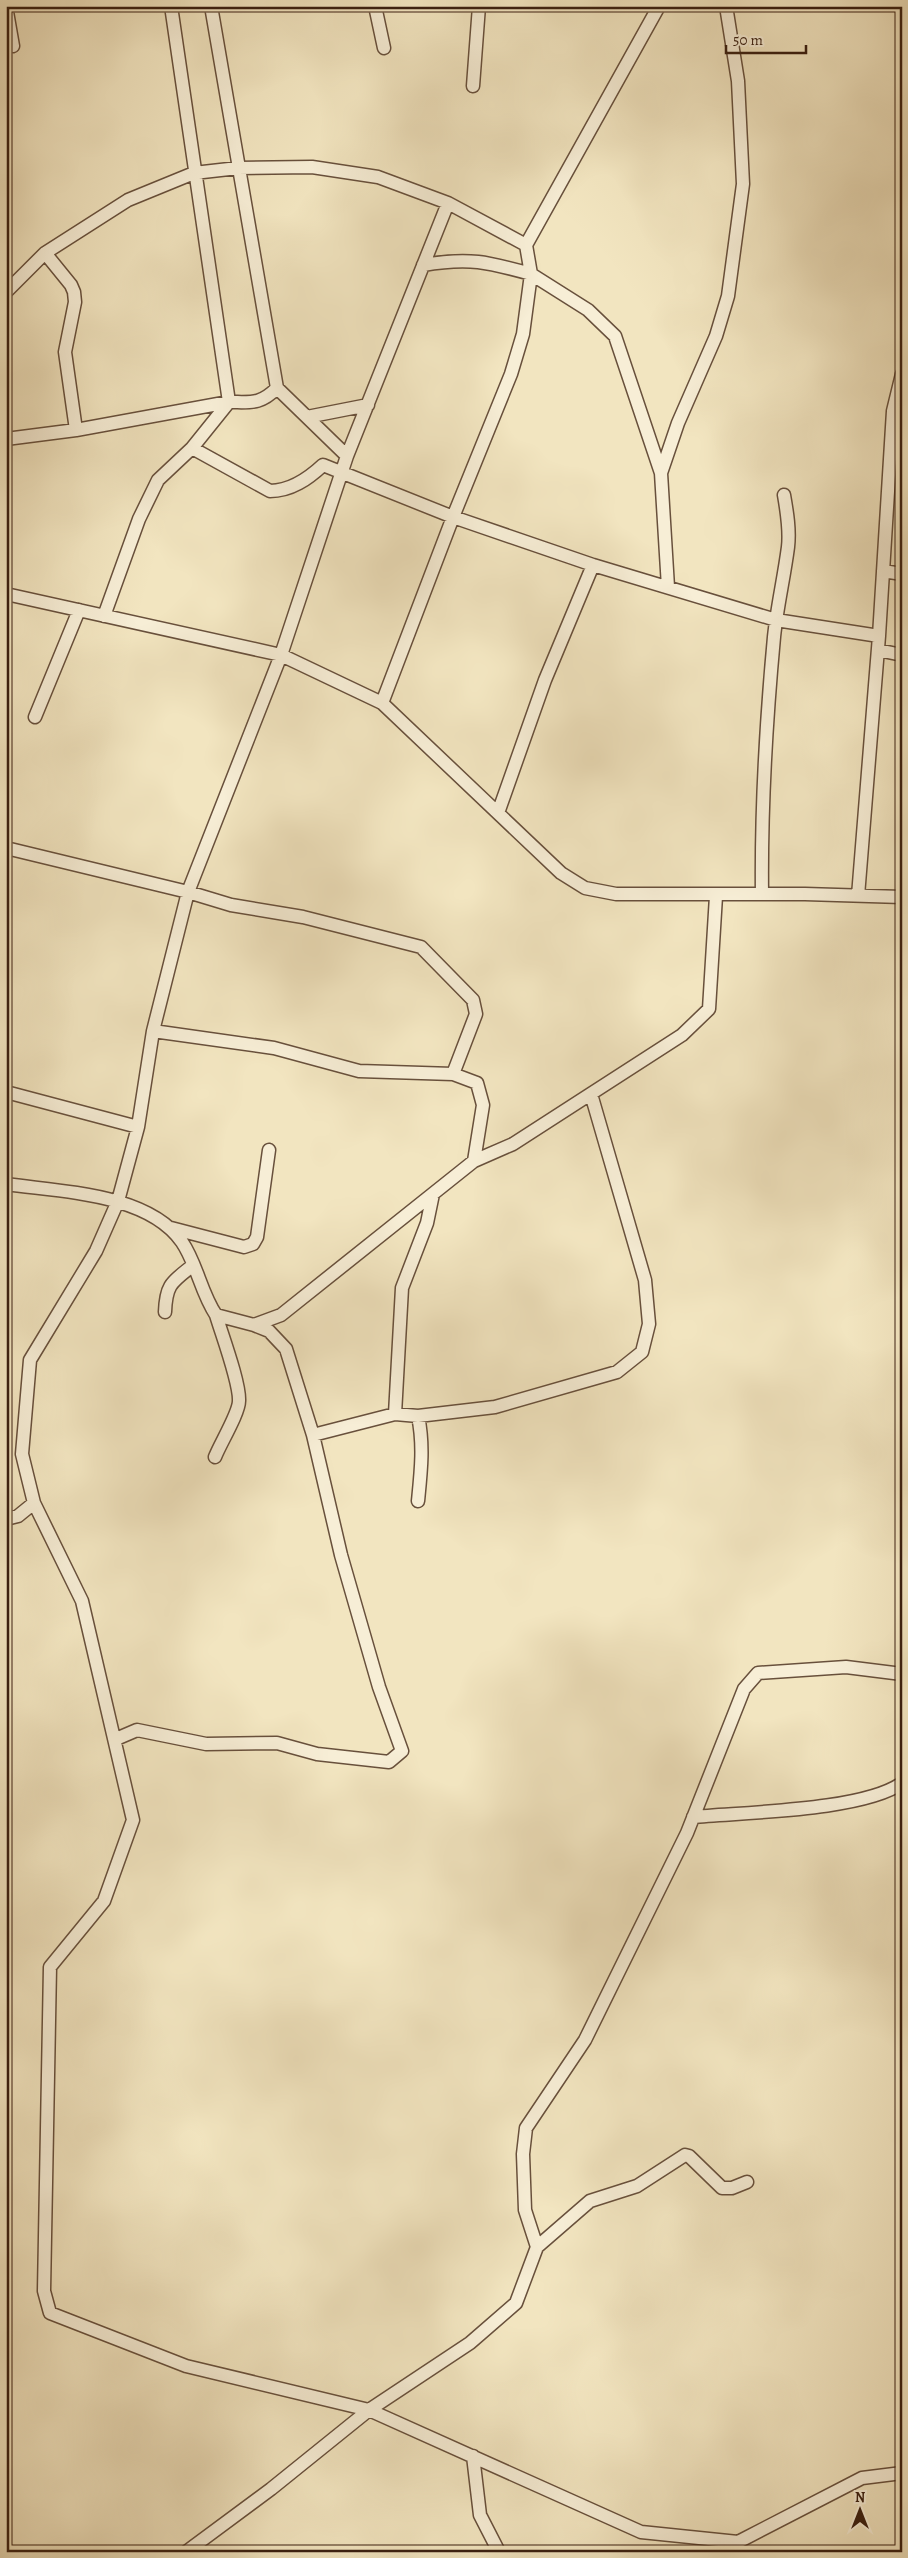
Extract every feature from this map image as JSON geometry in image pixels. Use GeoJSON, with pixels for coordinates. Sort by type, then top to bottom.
{"type":"FeatureCollection","features":[{"type":"Feature","properties":{"kind":"street"},"geometry":{"type":"LineString","coordinates":[[6,6],[13,46]]}},
{"type":"Feature","properties":{"kind":"street"},"geometry":{"type":"LineString","coordinates":[[104,616],[139,519],[158,480],[192,448],[229,402],[171,6]]}},
{"type":"Feature","properties":{"kind":"street"},"geometry":{"type":"LineString","coordinates":[[211,6],[277,388],[347,456]]}},
{"type":"Feature","properties":{"kind":"street"},"geometry":{"type":"LineString","coordinates":[[375,6],[384,48]]}},
{"type":"Feature","properties":{"kind":"street"},"geometry":{"type":"LineString","coordinates":[[473,86],[479,6]]}},
{"type":"Feature","properties":{"kind":"street"},"geometry":{"type":"LineString","coordinates":[[382,703],[453,517],[511,374],[523,334],[531,274],[526,245],[659,6]]}},
{"type":"Feature","properties":{"kind":"street"},"geometry":{"type":"LineString","coordinates":[[661,473],[678,422],[716,336],[728,296],[742,184],[738,81],[726,6]]}},
{"type":"Feature","properties":{"kind":"street"},"geometry":{"type":"LineString","coordinates":[[6,292],[45,253],[128,200],[194,173],[238,168],[312,167],[378,177],[448,203],[526,245]]}},
{"type":"Feature","properties":{"kind":"street"},"geometry":{"type":"LineString","coordinates":[[448,203],[347,456],[281,655],[188,892],[153,1031],[138,1127],[118,1201],[96,1251],[30,1360],[22,1454],[34,1503],[82,1601],[116,1739],[133,1820],[104,1901],[50,1967],[44,2291],[50,2313],[186,2366],[369,2410],[641,2532],[738,2542],[862,2478],[902,2473]]}},
{"type":"Feature","properties":{"kind":"street"},"geometry":{"type":"LineString","coordinates":[[45,253],[71,285],[74,292],[75,302],[65,352],[76,430]]}},
{"type":"Feature","properties":{"kind":"street"},"geometry":{"type":"LineString","coordinates":[[424,265],[461,259],[499,265],[531,274],[588,310],[615,336],[661,473],[668,588]]}},
{"type":"Feature","properties":{"kind":"street"},"geometry":{"type":"LineString","coordinates":[[858,896],[880,636],[893,411],[902,374]]}},
{"type":"Feature","properties":{"kind":"street"},"geometry":{"type":"LineString","coordinates":[[6,439],[76,430],[229,402],[256,402],[267,398],[277,388]]}},
{"type":"Feature","properties":{"kind":"street"},"geometry":{"type":"LineString","coordinates":[[307,417],[368,405]]}},
{"type":"Feature","properties":{"kind":"street"},"geometry":{"type":"LineString","coordinates":[[192,448],[270,491],[283,491],[296,485],[314,474],[323,465],[453,517],[593,565],[776,620],[880,636]]}},
{"type":"Feature","properties":{"kind":"street"},"geometry":{"type":"LineString","coordinates":[[762,894],[762,800],[776,620],[788,546],[788,517],[784,495]]}},
{"type":"Feature","properties":{"kind":"street"},"geometry":{"type":"LineString","coordinates":[[498,813],[545,680],[593,565]]}},
{"type":"Feature","properties":{"kind":"street"},"geometry":{"type":"LineString","coordinates":[[883,571],[902,574]]}},
{"type":"Feature","properties":{"kind":"street"},"geometry":{"type":"LineString","coordinates":[[6,594],[281,655],[382,703],[561,873],[585,888],[616,894],[716,896],[762,894],[902,897]]}},
{"type":"Feature","properties":{"kind":"street"},"geometry":{"type":"LineString","coordinates":[[35,717],[79,610]]}},
{"type":"Feature","properties":{"kind":"street"},"geometry":{"type":"LineString","coordinates":[[878,650],[902,655]]}},
{"type":"Feature","properties":{"kind":"street"},"geometry":{"type":"LineString","coordinates":[[6,848],[188,892],[231,905],[303,917],[422,947],[473,1000],[476,1014],[453,1074]]}},
{"type":"Feature","properties":{"kind":"street"},"geometry":{"type":"LineString","coordinates":[[254,1325],[281,1315],[474,1161],[513,1144],[682,1035],[709,1009],[716,896]]}},
{"type":"Feature","properties":{"kind":"street"},"geometry":{"type":"LineString","coordinates":[[153,1031],[274,1048],[359,1071],[453,1074],[477,1083],[483,1105],[474,1161]]}},
{"type":"Feature","properties":{"kind":"street"},"geometry":{"type":"LineString","coordinates":[[6,1092],[138,1127]]}},
{"type":"Feature","properties":{"kind":"street"},"geometry":{"type":"LineString","coordinates":[[314,1434],[395,1414],[418,1416],[495,1407],[617,1372],[642,1352],[649,1324],[645,1280],[591,1094]]}},
{"type":"Feature","properties":{"kind":"street"},"geometry":{"type":"LineString","coordinates":[[6,1184],[118,1201],[131,1205],[171,1228],[244,1247],[252,1244],[257,1237],[269,1150]]}},
{"type":"Feature","properties":{"kind":"street"},"geometry":{"type":"LineString","coordinates":[[395,1414],[402,1288],[428,1224],[433,1194]]}},
{"type":"Feature","properties":{"kind":"street"},"geometry":{"type":"LineString","coordinates":[[171,1228],[183,1244],[207,1301],[216,1315],[239,1400],[236,1415],[224,1434],[215,1457]]}},
{"type":"Feature","properties":{"kind":"street"},"geometry":{"type":"LineString","coordinates":[[165,1312],[169,1284],[192,1266]]}},
{"type":"Feature","properties":{"kind":"street"},"geometry":{"type":"LineString","coordinates":[[116,1739],[137,1730],[206,1744],[277,1743],[317,1754],[389,1762],[402,1751],[379,1687],[340,1555],[314,1434],[286,1349],[269,1332],[254,1325],[216,1315]]}},
{"type":"Feature","properties":{"kind":"street"},"geometry":{"type":"LineString","coordinates":[[418,1416],[423,1457],[418,1501]]}},
{"type":"Feature","properties":{"kind":"street"},"geometry":{"type":"LineString","coordinates":[[6,1519],[18,1516],[34,1503]]}},
{"type":"Feature","properties":{"kind":"street"},"geometry":{"type":"LineString","coordinates":[[537,2247],[525,2210],[523,2154],[526,2128],[585,2040],[693,1818],[744,1690],[758,1673],[846,1667],[902,1674]]}},
{"type":"Feature","properties":{"kind":"street"},"geometry":{"type":"LineString","coordinates":[[693,1818],[817,1807],[865,1798],[895,1788],[902,1783]]}},
{"type":"Feature","properties":{"kind":"street"},"geometry":{"type":"LineString","coordinates":[[186,2552],[270,2489],[369,2410],[470,2343],[516,2303],[537,2247],[590,2201],[637,2186],[685,2155],[689,2156],[722,2188],[732,2188],[747,2182]]}},
{"type":"Feature","properties":{"kind":"street"},"geometry":{"type":"LineString","coordinates":[[473,2456],[480,2515],[499,2552]]}}]}
